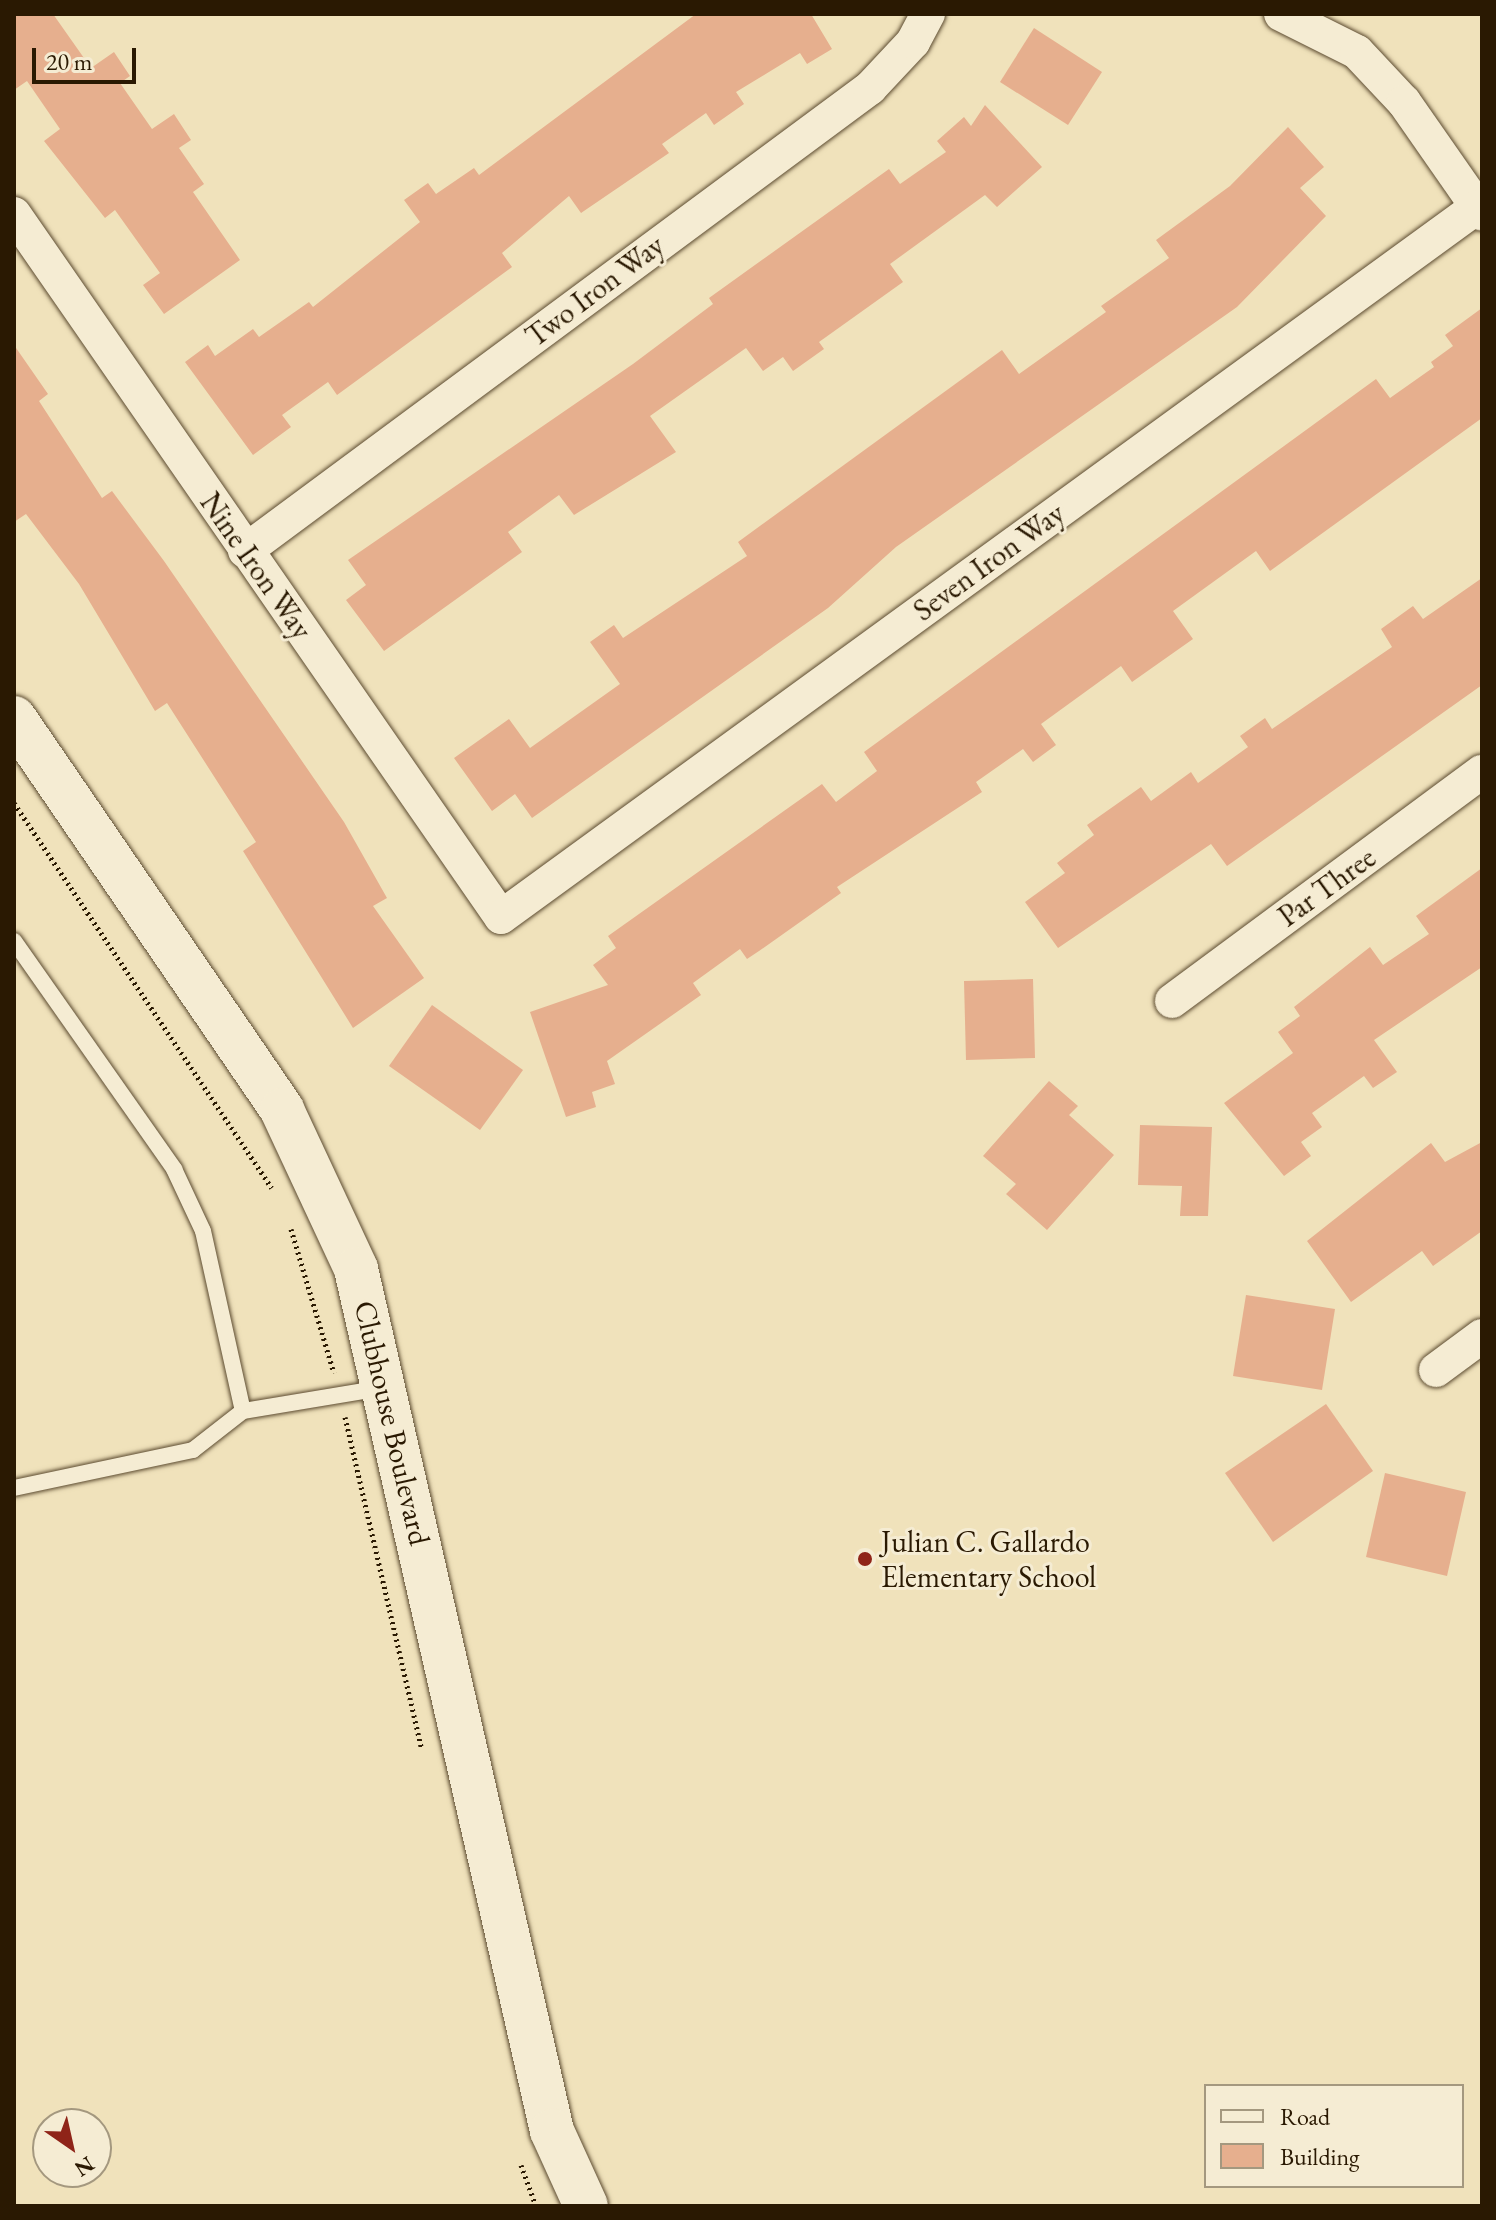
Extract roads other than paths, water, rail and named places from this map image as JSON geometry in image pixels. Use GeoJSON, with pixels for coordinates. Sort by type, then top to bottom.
{"type":"FeatureCollection","features":[{"type":"Feature","properties":{"kind":"street","name":"Two Iron Way"},"geometry":{"type":"LineString","coordinates":[[245,551],[870,88],[913,42],[928,14]]}},
{"type":"Feature","properties":{"kind":"street"},"geometry":{"type":"LineString","coordinates":[[1281,14],[1357,52],[1404,102],[1479,210]]}},
{"type":"Feature","properties":{"kind":"street","name":"Seven Iron Way"},"geometry":{"type":"LineString","coordinates":[[501,917],[1479,210]]}},
{"type":"Feature","properties":{"kind":"street","name":"Nine Iron Way"},"geometry":{"type":"LineString","coordinates":[[14,214],[501,917]]}},
{"type":"Feature","properties":{"kind":"street","name":"Clubhouse Boulevard"},"geometry":{"type":"LineString","coordinates":[[14,718],[282,1110],[356,1269],[552,2131],[586,2206]]}},
{"type":"Feature","properties":{"kind":"street","name":"Par Three"},"geometry":{"type":"LineString","coordinates":[[1172,1001],[1482,772]]}},
{"type":"Feature","properties":{"kind":"street"},"geometry":{"type":"LineString","coordinates":[[1436,1370],[1482,1336]]}},
{"type":"Feature","properties":{"kind":"lane"},"geometry":{"type":"LineString","coordinates":[[14,941],[174,1169],[203,1231],[243,1411]]}},
{"type":"Feature","properties":{"kind":"lane"},"geometry":{"type":"LineString","coordinates":[[14,1488],[193,1450],[243,1411],[384,1388]]}},
{"type":"Feature","properties":{"kind":"place","name":"Julian C. Gallardo Elementary School"},"geometry":{"type":"Point","coordinates":[865,1559]}}]}
